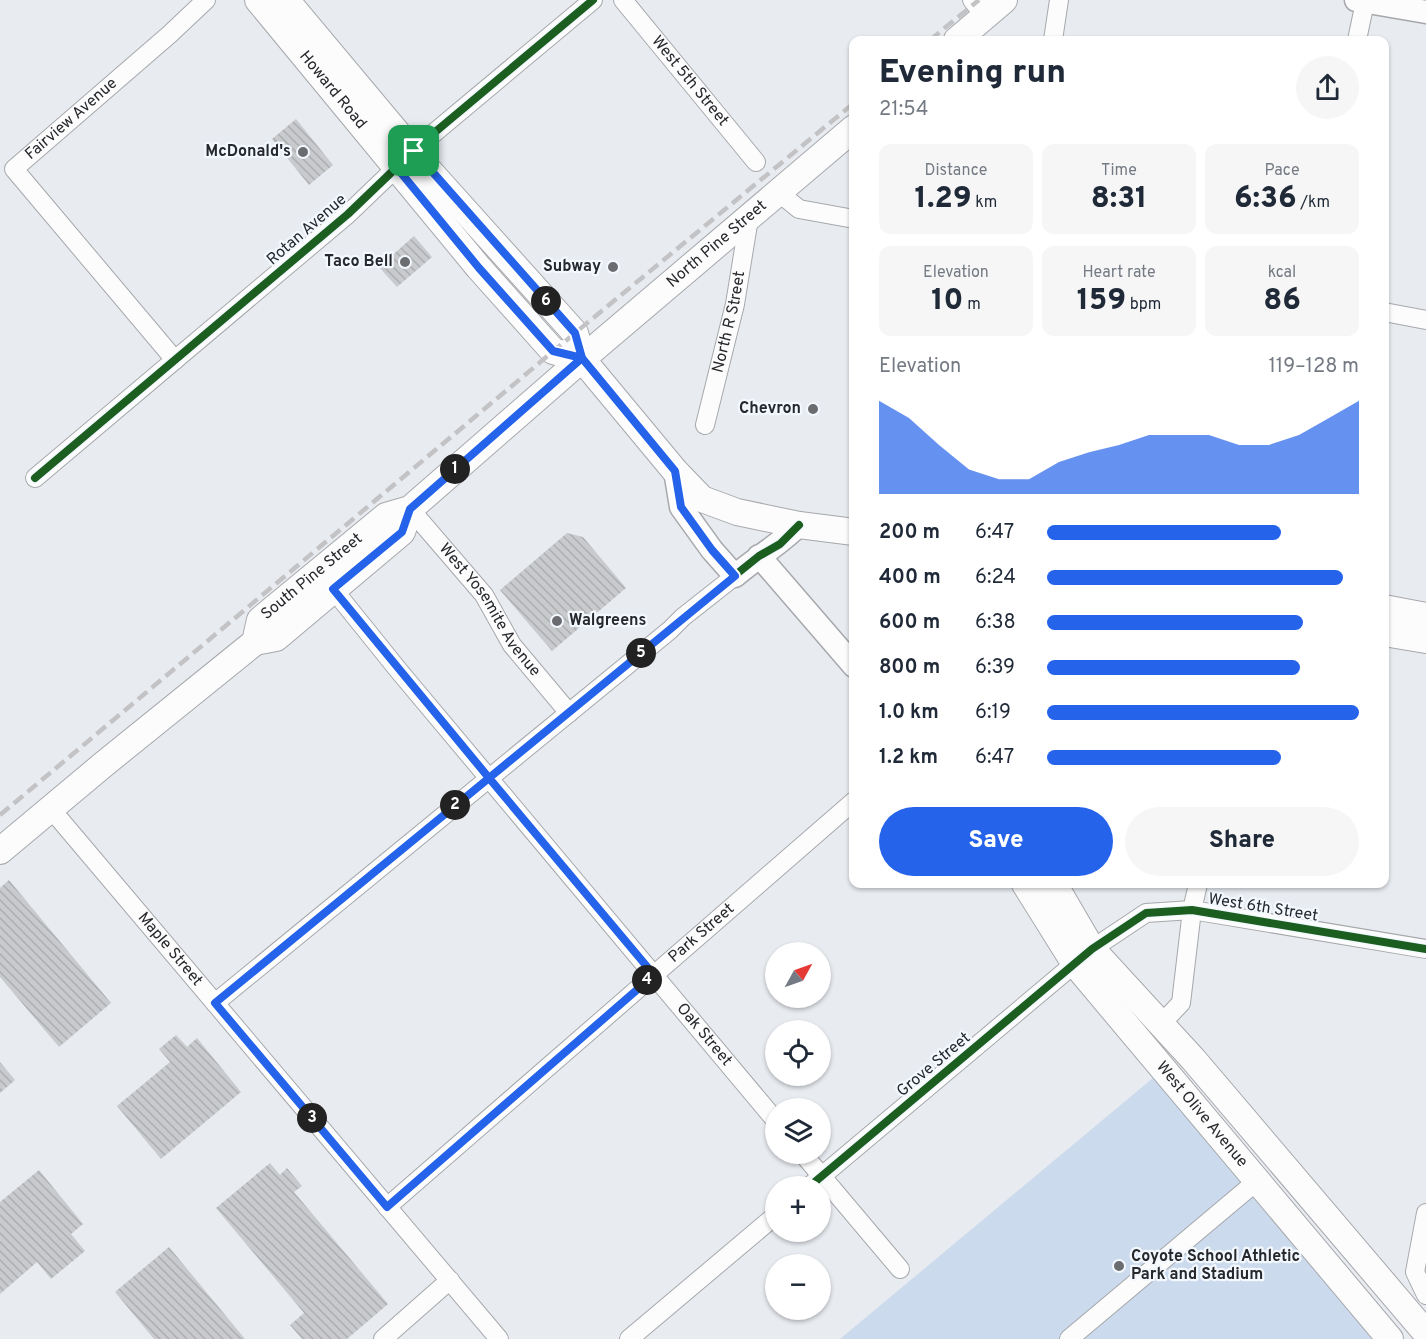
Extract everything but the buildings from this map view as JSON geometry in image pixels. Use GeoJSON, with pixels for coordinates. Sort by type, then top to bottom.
{"type":"FeatureCollection","features":[{"type":"Feature","properties":{"kind":"main road","name":"Howard Road"},"geometry":{"type":"LineString","coordinates":[[258,0],[405,160],[575,333],[582,358]]}},
{"type":"Feature","properties":{"kind":"main road","name":"Howard Road"},"geometry":{"type":"LineString","coordinates":[[286,0],[405,160]]}},
{"type":"Feature","properties":{"kind":"main road"},"geometry":{"type":"LineString","coordinates":[[960,36],[987,5]]}},
{"type":"Feature","properties":{"kind":"main road","name":"North Pine Street"},"geometry":{"type":"LineString","coordinates":[[582,358],[849,132]]}},
{"type":"Feature","properties":{"kind":"main road"},"geometry":{"type":"LineString","coordinates":[[405,511],[582,358],[675,471],[702,499],[737,512],[799,525],[849,531]]}},
{"type":"Feature","properties":{"kind":"main road","name":"South Pine Street"},"geometry":{"type":"LineString","coordinates":[[0,851],[258,641],[260,620],[402,532],[405,511]]}},
{"type":"Feature","properties":{"kind":"main road"},"geometry":{"type":"LineString","coordinates":[[1389,609],[1426,615]]}},
{"type":"Feature","properties":{"kind":"main road"},"geometry":{"type":"LineString","coordinates":[[1389,634],[1426,640]]}},
{"type":"Feature","properties":{"kind":"main road","name":"West Olive Avenue"},"geometry":{"type":"LineString","coordinates":[[1028,888],[1257,1181],[1390,1339]]}},
{"type":"Feature","properties":{"kind":"main road","name":"West Olive Avenue"},"geometry":{"type":"LineString","coordinates":[[1056,888],[1083,956],[1161,1024],[1193,1059],[1426,1333]]}},
{"type":"Feature","properties":{"kind":"street","name":"Fairview Avenue"},"geometry":{"type":"LineString","coordinates":[[175,360],[14,169],[206,0]]}},
{"type":"Feature","properties":{"kind":"street","name":"Rotan Avenue"},"geometry":{"type":"LineString","coordinates":[[36,478],[348,214],[405,160],[593,0]]}},
{"type":"Feature","properties":{"kind":"street","name":"West 5th Street"},"geometry":{"type":"LineString","coordinates":[[623,0],[756,162]]}},
{"type":"Feature","properties":{"kind":"street"},"geometry":{"type":"LineString","coordinates":[[1054,36],[1059,0]]}},
{"type":"Feature","properties":{"kind":"street"},"geometry":{"type":"LineString","coordinates":[[1357,36],[1360,1],[1426,12]]}},
{"type":"Feature","properties":{"kind":"street"},"geometry":{"type":"LineString","coordinates":[[778,192],[799,208],[849,218]]}},
{"type":"Feature","properties":{"kind":"street","name":"North R Street"},"geometry":{"type":"LineString","coordinates":[[705,425],[735,304],[748,218]]}},
{"type":"Feature","properties":{"kind":"street"},"geometry":{"type":"LineString","coordinates":[[1389,313],[1426,320]]}},
{"type":"Feature","properties":{"kind":"street"},"geometry":{"type":"LineString","coordinates":[[675,471],[681,507],[712,550],[735,576]]}},
{"type":"Feature","properties":{"kind":"street","name":"West Yosemite Avenue"},"geometry":{"type":"LineString","coordinates":[[405,511],[484,596],[512,645],[569,713]]}},
{"type":"Feature","properties":{"kind":"street"},"geometry":{"type":"LineString","coordinates":[[215,1003],[683,617],[759,556],[780,544],[799,525]]}},
{"type":"Feature","properties":{"kind":"street"},"geometry":{"type":"LineString","coordinates":[[759,556],[849,660]]}},
{"type":"Feature","properties":{"kind":"street","name":"Oak Street"},"geometry":{"type":"LineString","coordinates":[[329,578],[489,778],[765,1108]]}},
{"type":"Feature","properties":{"kind":"street","name":"Park Street"},"geometry":{"type":"LineString","coordinates":[[387,1207],[849,805]]}},
{"type":"Feature","properties":{"kind":"street","name":"Maple Street"},"geometry":{"type":"LineString","coordinates":[[51,809],[499,1339]]}},
{"type":"Feature","properties":{"kind":"street"},"geometry":{"type":"LineString","coordinates":[[1161,1024],[1181,1003],[1192,910],[1197,888]]}},
{"type":"Feature","properties":{"kind":"street","name":"West 6th Street"},"geometry":{"type":"LineString","coordinates":[[1083,956],[1112,933],[1146,913],[1192,910],[1426,949]]}},
{"type":"Feature","properties":{"kind":"street","name":"Grove Street"},"geometry":{"type":"LineString","coordinates":[[822,1176],[1083,956]]}},
{"type":"Feature","properties":{"kind":"street"},"geometry":{"type":"LineString","coordinates":[[1069,1339],[1257,1181]]}},
{"type":"Feature","properties":{"kind":"street"},"geometry":{"type":"LineString","coordinates":[[831,1197],[900,1269]]}},
{"type":"Feature","properties":{"kind":"street"},"geometry":{"type":"LineString","coordinates":[[1426,1213],[1415,1272],[1426,1295]]}},
{"type":"Feature","properties":{"kind":"street"},"geometry":{"type":"LineString","coordinates":[[629,1339],[765,1224]]}},
{"type":"Feature","properties":{"kind":"street"},"geometry":{"type":"LineString","coordinates":[[382,1339],[450,1280]]}},
{"type":"Feature","properties":{"kind":"shaded area","name":"Coyote School Athletic Park and Stadium"},"geometry":{"type":"Polygon","coordinates":[[[1153,1078],[1372,1339],[840,1339],[1153,1078]]]}},
{"type":"Feature","properties":{"kind":"railway"},"geometry":{"type":"LineString","coordinates":[[935,36],[979,0]]}},
{"type":"Feature","properties":{"kind":"railway"},"geometry":{"type":"LineString","coordinates":[[0,815],[575,333],[849,107]]}},
{"type":"Feature","properties":{"kind":"cycle path"},"geometry":{"type":"LineString","coordinates":[[35,478],[348,214],[422,143],[593,0]]}},
{"type":"Feature","properties":{"kind":"cycle path"},"geometry":{"type":"LineString","coordinates":[[215,1003],[683,617],[759,556],[780,544],[799,525]]}},
{"type":"Feature","properties":{"kind":"cycle path"},"geometry":{"type":"LineString","coordinates":[[822,1176],[1092,949],[1146,913],[1192,910],[1426,949]]}},
{"type":"Feature","properties":{"kind":"place","name":"McDonald's"},"geometry":{"type":"Point","coordinates":[303,152]}},
{"type":"Feature","properties":{"kind":"place","name":"Taco Bell"},"geometry":{"type":"Point","coordinates":[405,262]}},
{"type":"Feature","properties":{"kind":"place","name":"Subway"},"geometry":{"type":"Point","coordinates":[613,267]}},
{"type":"Feature","properties":{"kind":"place","name":"Chevron"},"geometry":{"type":"Point","coordinates":[813,409]}},
{"type":"Feature","properties":{"kind":"place","name":"Walgreens"},"geometry":{"type":"Point","coordinates":[557,621]}},
{"type":"Feature","properties":{"kind":"place","name":"Coyote School Athletic Park and Stadium"},"geometry":{"type":"Point","coordinates":[1119,1266]}},
{"type":"Feature","properties":{"kind":"route"},"geometry":{"type":"LineString","coordinates":[[414,151],[397,168],[479,268],[553,351],[582,358],[410,509],[402,532],[333,589],[489,778],[215,1003],[387,1207],[654,975],[489,778],[735,576],[712,550],[681,507],[675,471],[582,358],[575,333],[414,151]]}}]}
